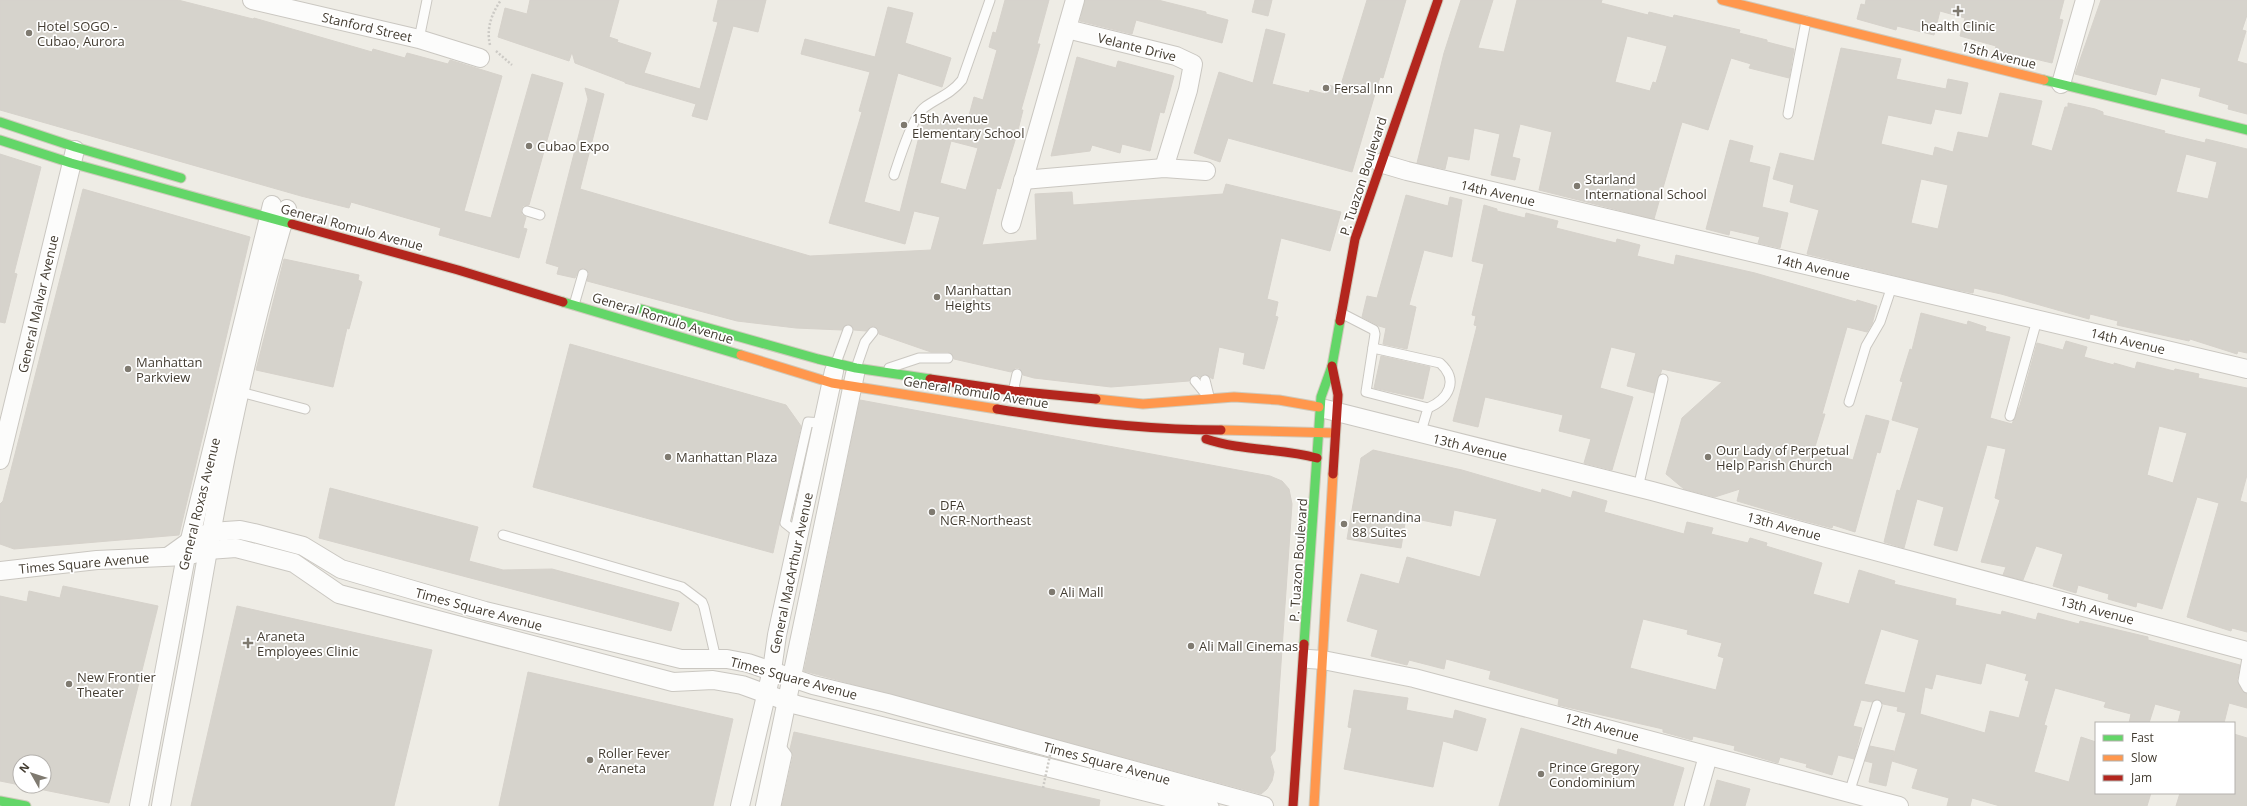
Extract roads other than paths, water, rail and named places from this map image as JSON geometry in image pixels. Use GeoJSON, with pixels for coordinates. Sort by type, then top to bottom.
{"type":"FeatureCollection","features":[{"type":"Feature","properties":{"kind":"street","name":"Stanford Street"},"geometry":{"type":"LineString","coordinates":[[252,0],[418,39],[480,58]]}},
{"type":"Feature","properties":{"kind":"street"},"geometry":{"type":"LineString","coordinates":[[1011,224],[1075,0]]}},
{"type":"Feature","properties":{"kind":"street","name":"P. Tuazon Boulevard"},"geometry":{"type":"LineString","coordinates":[[1293,806],[1304,659],[1319,407],[1332,366],[1340,313],[1355,239],[1380,163],[1438,0]]}},
{"type":"Feature","properties":{"kind":"street","name":"15th Avenue"},"geometry":{"type":"LineString","coordinates":[[1722,0],[2247,130]]}},
{"type":"Feature","properties":{"kind":"street"},"geometry":{"type":"LineString","coordinates":[[2061,84],[2085,0]]}},
{"type":"Feature","properties":{"kind":"street","name":"Velante Drive"},"geometry":{"type":"LineString","coordinates":[[1067,29],[1176,56],[1193,64],[1188,90],[1164,168]]}},
{"type":"Feature","properties":{"kind":"street","name":"General Romulo Avenue"},"geometry":{"type":"LineString","coordinates":[[0,122],[73,155],[278,212],[382,248],[832,383],[852,387],[1016,402],[1143,404],[1234,397],[1280,400],[1319,407]]}},
{"type":"Feature","properties":{"kind":"street","name":"General Romulo Avenue"},"geometry":{"type":"LineString","coordinates":[[0,140],[194,182]]}},
{"type":"Feature","properties":{"kind":"street","name":"General Malvar Avenue"},"geometry":{"type":"LineString","coordinates":[[0,460],[73,155]]}},
{"type":"Feature","properties":{"kind":"street","name":"14th Avenue"},"geometry":{"type":"LineString","coordinates":[[1380,163],[1407,172],[2247,369]]}},
{"type":"Feature","properties":{"kind":"street"},"geometry":{"type":"LineString","coordinates":[[1023,180],[1164,168],[1206,171]]}},
{"type":"Feature","properties":{"kind":"street","name":"General Roxas Avenue"},"geometry":{"type":"LineString","coordinates":[[161,806],[211,532],[278,212]]}},
{"type":"Feature","properties":{"kind":"street","name":"General Roxas Avenue"},"geometry":{"type":"LineString","coordinates":[[139,806],[181,551],[278,212]]}},
{"type":"Feature","properties":{"kind":"street"},"geometry":{"type":"LineString","coordinates":[[382,248],[385,237]]}},
{"type":"Feature","properties":{"kind":"street","name":"General Romulo Avenue"},"geometry":{"type":"LineString","coordinates":[[630,306],[856,368],[881,371],[1016,402],[1184,430],[1335,433]]}},
{"type":"Feature","properties":{"kind":"street","name":"General MacArthur Avenue"},"geometry":{"type":"LineString","coordinates":[[740,806],[772,670],[777,636],[836,363]]}},
{"type":"Feature","properties":{"kind":"street","name":"P. Tuazon Boulevard"},"geometry":{"type":"LineString","coordinates":[[1314,806],[1338,395],[1332,366]]}},
{"type":"Feature","properties":{"kind":"street","name":"General MacArthur Avenue"},"geometry":{"type":"LineString","coordinates":[[765,806],[788,702],[828,494],[856,368]]}},
{"type":"Feature","properties":{"kind":"street"},"geometry":{"type":"LineString","coordinates":[[1234,397],[1239,408]]}},
{"type":"Feature","properties":{"kind":"street","name":"13th Avenue"},"geometry":{"type":"LineString","coordinates":[[1319,407],[1420,435],[1638,488],[1928,564],[2247,651]]}},
{"type":"Feature","properties":{"kind":"street"},"geometry":{"type":"LineString","coordinates":[[1227,432],[1238,420]]}},
{"type":"Feature","properties":{"kind":"street"},"geometry":{"type":"LineString","coordinates":[[1184,430],[1228,446],[1298,452],[1317,458]]}},
{"type":"Feature","properties":{"kind":"street","name":"Times Square Avenue"},"geometry":{"type":"LineString","coordinates":[[181,551],[211,532],[240,530],[303,546],[341,570],[485,611],[681,659],[716,659],[748,663],[813,685],[887,703],[1204,793]]}},
{"type":"Feature","properties":{"kind":"street","name":"Times Square Avenue"},"geometry":{"type":"LineString","coordinates":[[0,570],[181,551],[236,548],[294,563],[339,594],[673,682],[713,680],[742,685],[788,702],[1264,806]]}},
{"type":"Feature","properties":{"kind":"street","name":"12th Avenue"},"geometry":{"type":"LineString","coordinates":[[1304,659],[1323,660],[1414,678],[1899,806]]}},
{"type":"Feature","properties":{"kind":"street"},"geometry":{"type":"LineString","coordinates":[[1694,806],[1708,756]]}},
{"type":"Feature","properties":{"kind":"street"},"geometry":{"type":"LineString","coordinates":[[0,801],[26,806]]}},
{"type":"Feature","properties":{"kind":"lane"},"geometry":{"type":"LineString","coordinates":[[418,39],[427,0]]}},
{"type":"Feature","properties":{"kind":"lane"},"geometry":{"type":"LineString","coordinates":[[894,175],[910,131],[923,107],[954,90],[962,80],[990,0]]}},
{"type":"Feature","properties":{"kind":"lane"},"geometry":{"type":"LineString","coordinates":[[1788,114],[1806,20]]}},
{"type":"Feature","properties":{"kind":"lane"},"geometry":{"type":"LineString","coordinates":[[527,211],[540,215]]}},
{"type":"Feature","properties":{"kind":"lane"},"geometry":{"type":"LineString","coordinates":[[574,305],[583,274]]}},
{"type":"Feature","properties":{"kind":"lane"},"geometry":{"type":"LineString","coordinates":[[1849,402],[1866,346],[1880,322],[1892,286]]}},
{"type":"Feature","properties":{"kind":"lane"},"geometry":{"type":"LineString","coordinates":[[1340,313],[1374,330],[1373,348],[1366,392],[1428,408],[1443,400],[1451,378],[1448,370],[1440,363],[1373,348]]}},
{"type":"Feature","properties":{"kind":"lane"},"geometry":{"type":"LineString","coordinates":[[2010,416],[2037,320]]}},
{"type":"Feature","properties":{"kind":"lane"},"geometry":{"type":"LineString","coordinates":[[836,363],[848,330]]}},
{"type":"Feature","properties":{"kind":"lane"},"geometry":{"type":"LineString","coordinates":[[856,368],[865,342],[873,332]]}},
{"type":"Feature","properties":{"kind":"lane"},"geometry":{"type":"LineString","coordinates":[[881,371],[919,358],[948,358]]}},
{"type":"Feature","properties":{"kind":"lane"},"geometry":{"type":"LineString","coordinates":[[1016,402],[1017,374]]}},
{"type":"Feature","properties":{"kind":"lane"},"geometry":{"type":"LineString","coordinates":[[1638,488],[1664,379]]}},
{"type":"Feature","properties":{"kind":"lane"},"geometry":{"type":"LineString","coordinates":[[1205,380],[1209,399]]}},
{"type":"Feature","properties":{"kind":"lane"},"geometry":{"type":"LineString","coordinates":[[1195,381],[1209,399]]}},
{"type":"Feature","properties":{"kind":"lane"},"geometry":{"type":"LineString","coordinates":[[240,392],[305,409]]}},
{"type":"Feature","properties":{"kind":"lane"},"geometry":{"type":"LineString","coordinates":[[1420,435],[1428,408]]}},
{"type":"Feature","properties":{"kind":"lane"},"geometry":{"type":"LineString","coordinates":[[504,535],[682,587],[702,602],[716,659]]}},
{"type":"Feature","properties":{"kind":"lane"},"geometry":{"type":"LineString","coordinates":[[2247,658],[2243,681],[2247,688]]}},
{"type":"Feature","properties":{"kind":"lane"},"geometry":{"type":"LineString","coordinates":[[1849,793],[1877,706]]}},
{"type":"Feature","properties":{"kind":"lane"},"geometry":{"type":"LineString","coordinates":[[776,806],[787,755],[779,744]]}},
{"type":"Feature","properties":{"kind":"lane"},"geometry":{"type":"LineString","coordinates":[[1204,793],[1214,806]]}},
{"type":"Feature","properties":{"kind":"place","name":"health Clinic"},"geometry":{"type":"Point","coordinates":[1958,11]}},
{"type":"Feature","properties":{"kind":"place","name":"Hotel SOGO - Cubao, Aurora"},"geometry":{"type":"Point","coordinates":[29,33]}},
{"type":"Feature","properties":{"kind":"place","name":"Fersal Inn"},"geometry":{"type":"Point","coordinates":[1326,88]}},
{"type":"Feature","properties":{"kind":"place","name":"15th Avenue Elementary School"},"geometry":{"type":"Point","coordinates":[904,125]}},
{"type":"Feature","properties":{"kind":"place","name":"Cubao Expo"},"geometry":{"type":"Point","coordinates":[529,146]}},
{"type":"Feature","properties":{"kind":"place","name":"Starland International School"},"geometry":{"type":"Point","coordinates":[1577,186]}},
{"type":"Feature","properties":{"kind":"place","name":"Manhattan Heights"},"geometry":{"type":"Point","coordinates":[937,297]}},
{"type":"Feature","properties":{"kind":"place","name":"Manhattan Parkview"},"geometry":{"type":"Point","coordinates":[128,369]}},
{"type":"Feature","properties":{"kind":"place","name":"Manhattan Plaza"},"geometry":{"type":"Point","coordinates":[668,457]}},
{"type":"Feature","properties":{"kind":"place","name":"Our Lady of Perpetual Help Parish Church"},"geometry":{"type":"Point","coordinates":[1708,457]}},
{"type":"Feature","properties":{"kind":"place","name":"DFA NCR-Northeast"},"geometry":{"type":"Point","coordinates":[932,512]}},
{"type":"Feature","properties":{"kind":"place","name":"Fernandina 88 Suites"},"geometry":{"type":"Point","coordinates":[1344,524]}},
{"type":"Feature","properties":{"kind":"place","name":"Ali Mall"},"geometry":{"type":"Point","coordinates":[1052,592]}},
{"type":"Feature","properties":{"kind":"place","name":"Araneta Employees Clinic"},"geometry":{"type":"Point","coordinates":[248,643]}},
{"type":"Feature","properties":{"kind":"place","name":"Ali Mall Cinemas"},"geometry":{"type":"Point","coordinates":[1191,646]}},
{"type":"Feature","properties":{"kind":"place","name":"New Frontier Theater"},"geometry":{"type":"Point","coordinates":[69,684]}},
{"type":"Feature","properties":{"kind":"place","name":"Roller Fever Araneta"},"geometry":{"type":"Point","coordinates":[590,760]}},
{"type":"Feature","properties":{"kind":"place","name":"Prince Gregory Condominium"},"geometry":{"type":"Point","coordinates":[1541,774]}}]}
